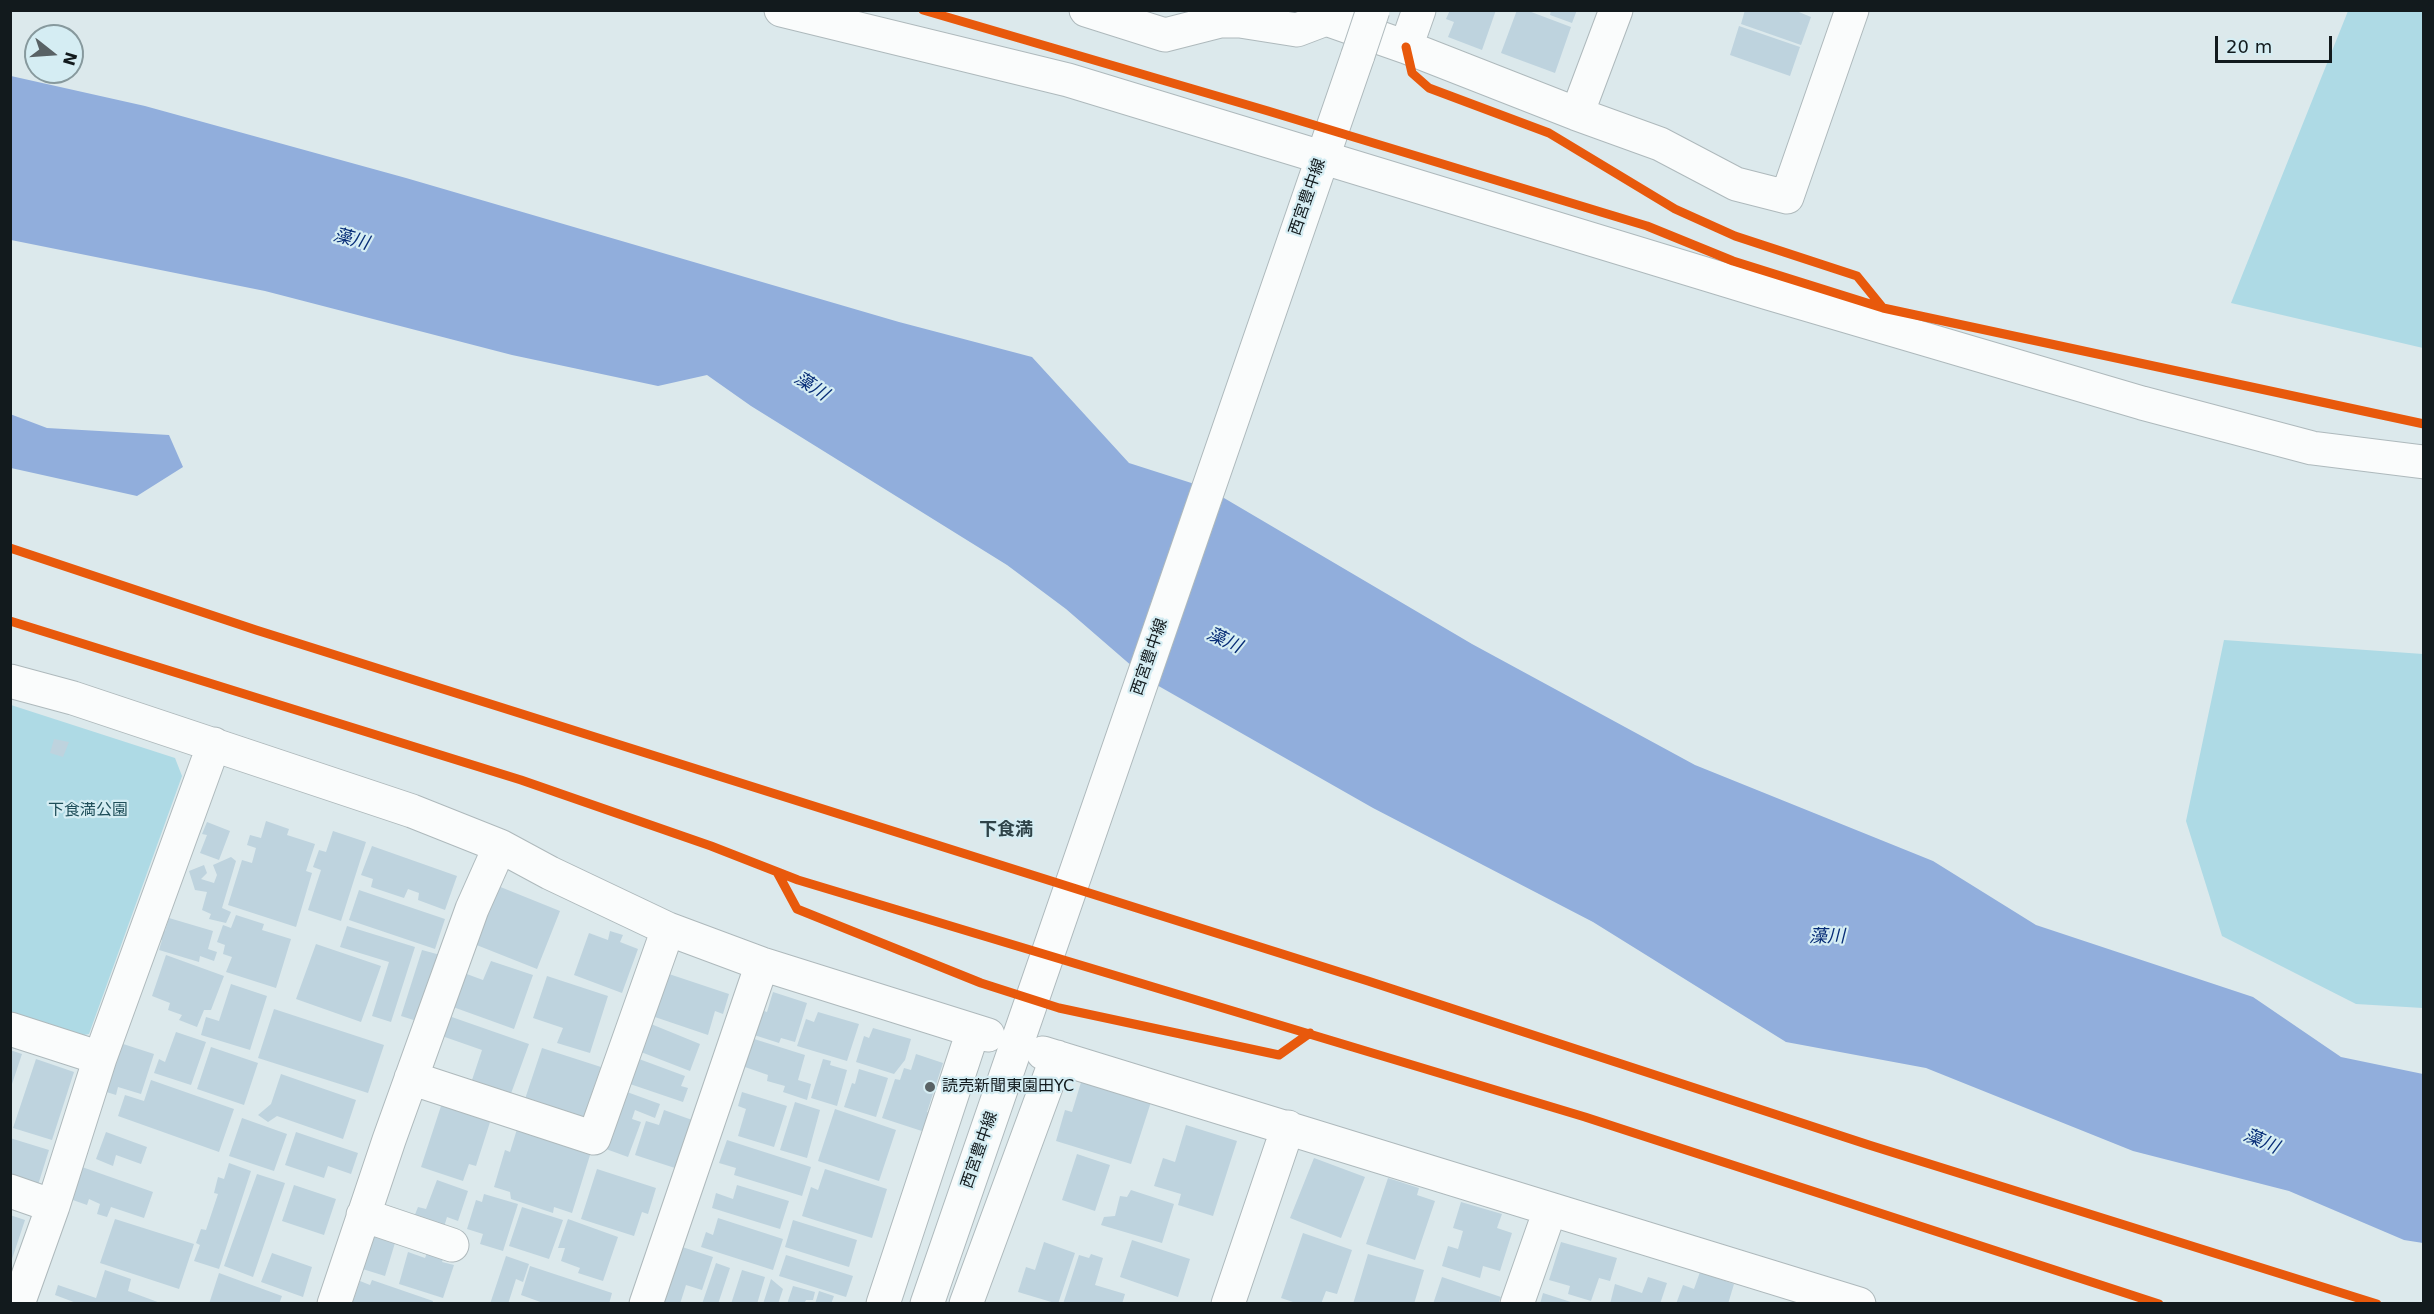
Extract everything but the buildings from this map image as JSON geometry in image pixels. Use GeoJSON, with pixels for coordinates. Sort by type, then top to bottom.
{"type":"FeatureCollection","features":[{"type":"Feature","properties":{"kind":"street"},"geometry":{"type":"LineString","coordinates":[[781,10],[1068,80],[1757,290],[2142,403],[2312,448],[2424,462]]}},
{"type":"Feature","properties":{"kind":"street","name":"西宮豊中線"},"geometry":{"type":"LineString","coordinates":[[928,1300],[1373,10]]}},
{"type":"Feature","properties":{"kind":"street"},"geometry":{"type":"LineString","coordinates":[[1406,46],[1419,10]]}},
{"type":"Feature","properties":{"kind":"street"},"geometry":{"type":"LineString","coordinates":[[1577,114],[1616,10]]}},
{"type":"Feature","properties":{"kind":"street"},"geometry":{"type":"LineString","coordinates":[[1086,11],[1165,35],[1220,21],[1240,21],[1297,30],[1328,15],[1577,114],[1660,144],[1736,184],[1787,197],[1851,10]]}},
{"type":"Feature","properties":{"kind":"street"},"geometry":{"type":"LineString","coordinates":[[10,681],[72,698],[412,811],[500,846],[550,873],[668,929],[762,964],[981,1033],[883,1304]]}},
{"type":"Feature","properties":{"kind":"street"},"geometry":{"type":"LineString","coordinates":[[18,1304],[53,1206],[100,1058],[214,744]]}},
{"type":"Feature","properties":{"kind":"street"},"geometry":{"type":"LineString","coordinates":[[334,1304],[363,1215],[472,909],[500,846]]}},
{"type":"Feature","properties":{"kind":"street"},"geometry":{"type":"LineString","coordinates":[[411,1078],[594,1138],[668,929]]}},
{"type":"Feature","properties":{"kind":"street"},"geometry":{"type":"LineString","coordinates":[[646,1304],[762,964]]}},
{"type":"Feature","properties":{"kind":"street"},"geometry":{"type":"LineString","coordinates":[[10,1029],[100,1058]]}},
{"type":"Feature","properties":{"kind":"street"},"geometry":{"type":"LineString","coordinates":[[966,1304],[1050,1055],[1288,1127],[1816,1297],[1859,1304]]}},
{"type":"Feature","properties":{"kind":"street"},"geometry":{"type":"LineString","coordinates":[[1227,1304],[1288,1127]]}},
{"type":"Feature","properties":{"kind":"street"},"geometry":{"type":"LineString","coordinates":[[10,1191],[53,1206]]}},
{"type":"Feature","properties":{"kind":"street"},"geometry":{"type":"LineString","coordinates":[[1517,1304],[1550,1210]]}},
{"type":"Feature","properties":{"kind":"street"},"geometry":{"type":"LineString","coordinates":[[363,1215],[452,1245]]}},
{"type":"Feature","properties":{"kind":"green space"},"geometry":{"type":"Polygon","coordinates":[[[2348,11],[2423,11],[2423,348],[2231,303],[2348,11]]]}},
{"type":"Feature","properties":{"kind":"green space"},"geometry":{"type":"Polygon","coordinates":[[[2224,640],[2423,654],[2423,1008],[2356,1004],[2222,936],[2186,821],[2224,640]]]}},
{"type":"Feature","properties":{"kind":"green space","name":"下食満公園"},"geometry":{"type":"Polygon","coordinates":[[[11,705],[175,758],[182,776],[89,1034],[74,1037],[11,1015],[11,705]]]}},
{"type":"Feature","properties":{"kind":"water","name":"藻川"},"geometry":{"type":"Polygon","coordinates":[[[11,76],[24,79],[24,84],[47,84],[145,106],[406,178],[899,322],[1032,357],[1129,463],[1207,488],[1472,644],[1695,765],[1933,861],[2036,925],[2253,997],[2341,1057],[2423,1074],[2423,1243],[2404,1240],[2289,1191],[2133,1151],[1926,1068],[1786,1042],[1593,922],[1373,808],[1148,680],[1066,609],[1007,565],[751,406],[707,375],[658,386],[512,355],[265,291],[11,240],[11,76]]]}},
{"type":"Feature","properties":{"kind":"water"},"geometry":{"type":"Polygon","coordinates":[[[10,414],[47,428],[169,435],[183,467],[137,496],[11,468],[10,414]]]}},
{"type":"Feature","properties":{"kind":"cycle path"},"geometry":{"type":"LineString","coordinates":[[923,10],[1268,111],[1647,226],[1733,261],[1883,308],[2424,424]]}},
{"type":"Feature","properties":{"kind":"cycle path"},"geometry":{"type":"LineString","coordinates":[[1406,47],[1412,73],[1429,88],[1549,133],[1675,209],[1735,236],[1857,276],[1883,308]]}},
{"type":"Feature","properties":{"kind":"cycle path"},"geometry":{"type":"LineString","coordinates":[[10,548],[256,630],[1368,981],[1869,1145],[2377,1304]]}},
{"type":"Feature","properties":{"kind":"cycle path"},"geometry":{"type":"LineString","coordinates":[[10,621],[521,780],[711,846],[798,880],[1585,1117],[2159,1304]]}},
{"type":"Feature","properties":{"kind":"cycle path"},"geometry":{"type":"LineString","coordinates":[[777,872],[797,909],[981,983],[1059,1008],[1279,1055],[1310,1033]]}},
{"type":"Feature","properties":{"kind":"place","name":"読売新聞東園田YC"},"geometry":{"type":"Point","coordinates":[930,1087]}},
{"type":"Feature","properties":{"kind":"district","name":"下食満"},"geometry":{"type":"Point","coordinates":[1006,830]}}]}
